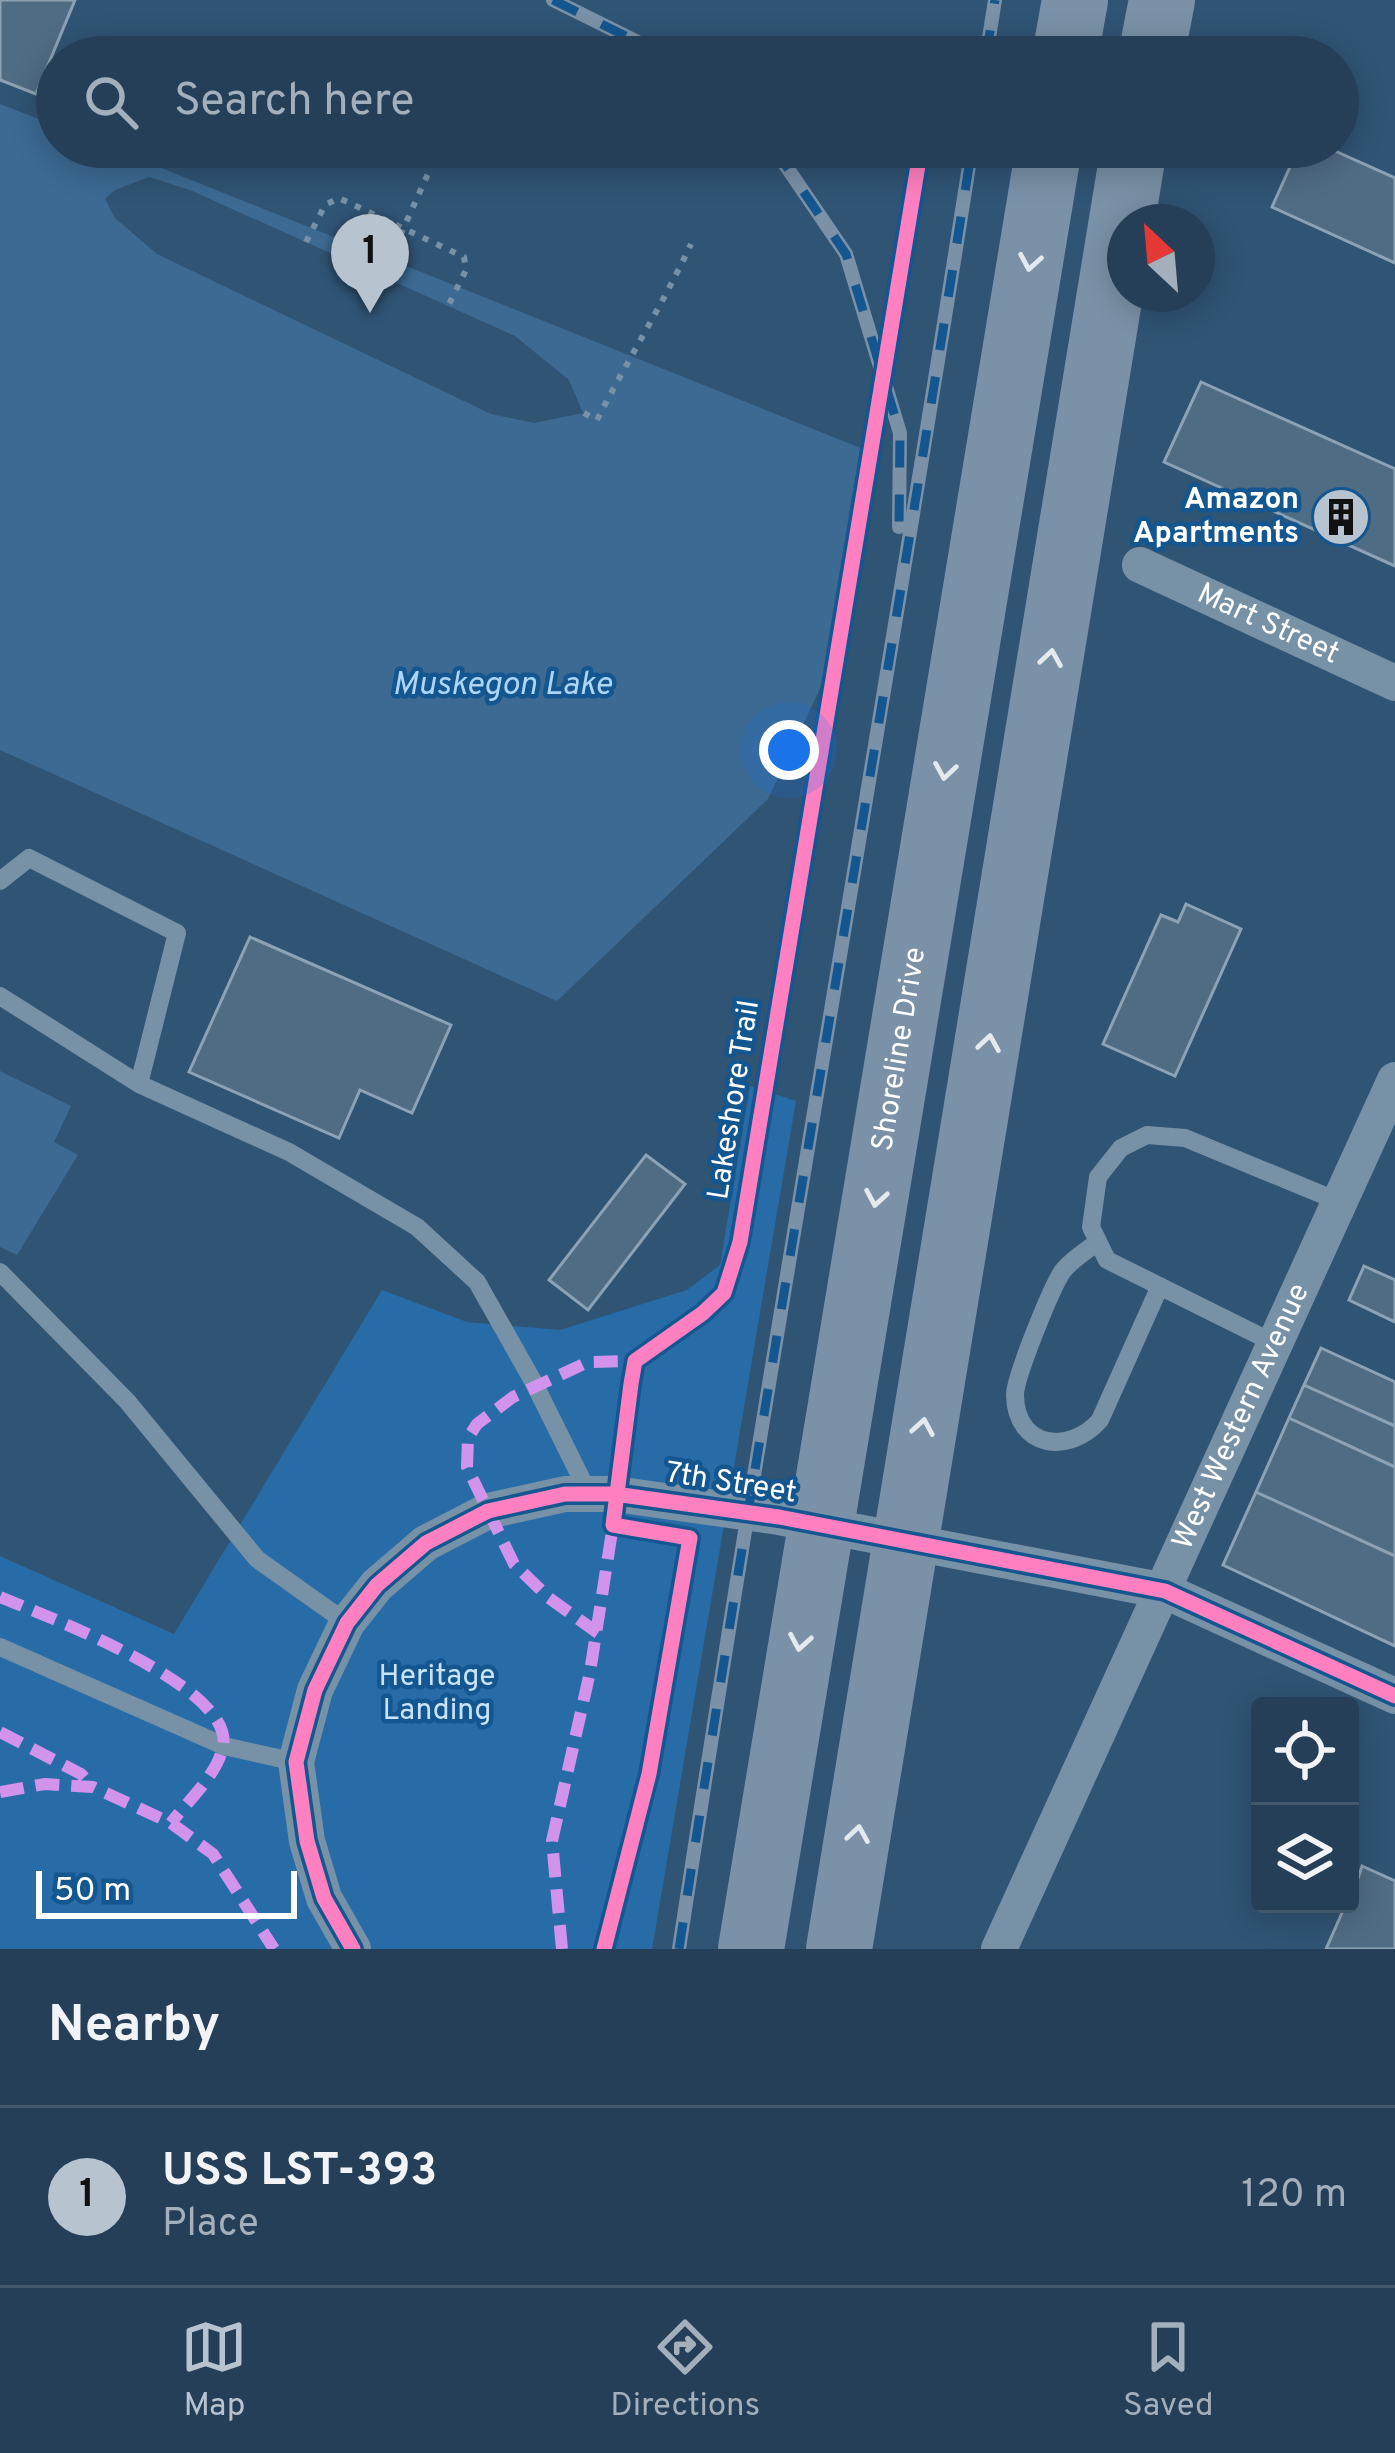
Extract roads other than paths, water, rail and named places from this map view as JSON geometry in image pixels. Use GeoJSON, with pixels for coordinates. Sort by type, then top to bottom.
{"type":"FeatureCollection","features":[{"type":"Feature","properties":{"kind":"highway"},"geometry":{"type":"LineString","coordinates":[[1069,36],[1075,0]]}},
{"type":"Feature","properties":{"kind":"highway"},"geometry":{"type":"LineString","coordinates":[[1155,36],[1162,0]]}},
{"type":"Feature","properties":{"kind":"highway","name":"Shoreline Drive"},"geometry":{"type":"LineString","coordinates":[[751,1949],[1046,168]]}},
{"type":"Feature","properties":{"kind":"highway"},"geometry":{"type":"LineString","coordinates":[[839,1949],[1131,168]]}},
{"type":"Feature","properties":{"kind":"street","name":"Mart Street"},"geometry":{"type":"LineString","coordinates":[[1140,565],[1395,683]]}},
{"type":"Feature","properties":{"kind":"street","name":"West Western Avenue"},"geometry":{"type":"LineString","coordinates":[[999,1949],[1395,1080]]}},
{"type":"Feature","properties":{"kind":"street","name":"7th Street"},"geometry":{"type":"LineString","coordinates":[[353,1949],[324,1898],[307,1841],[296,1762],[315,1690],[347,1623],[377,1585],[426,1543],[488,1511],[565,1494],[615,1494],[746,1511],[1165,1591],[1395,1696]]}},
{"type":"Feature","properties":{"kind":"lane"},"geometry":{"type":"LineString","coordinates":[[0,881],[29,858],[177,933],[139,1084]]}},
{"type":"Feature","properties":{"kind":"lane"},"geometry":{"type":"LineString","coordinates":[[0,996],[139,1084],[290,1152],[417,1227],[477,1282],[589,1494]]}},
{"type":"Feature","properties":{"kind":"lane"},"geometry":{"type":"LineString","coordinates":[[1276,1344],[1107,1260],[1090,1228],[1098,1177],[1120,1148],[1147,1135],[1185,1138],[1340,1202]]}},
{"type":"Feature","properties":{"kind":"lane"},"geometry":{"type":"LineString","coordinates":[[1098,1242],[1062,1273],[1017,1380],[1015,1400],[1033,1435],[1049,1443],[1068,1444],[1086,1436],[1100,1420],[1160,1286]]}},
{"type":"Feature","properties":{"kind":"lane"},"geometry":{"type":"LineString","coordinates":[[0,1272],[127,1401],[257,1559],[347,1623]]}},
{"type":"Feature","properties":{"kind":"lane"},"geometry":{"type":"LineString","coordinates":[[0,1647],[224,1746],[296,1762]]}},
{"type":"Feature","properties":{"kind":"water","name":"Muskegon Lake"},"geometry":{"type":"Polygon","coordinates":[[[0,104],[36,118],[36,168],[161,168],[878,455],[824,680],[768,799],[557,1001],[0,750],[0,104]],[[149,177],[105,199],[115,218],[157,254],[491,414],[534,423],[583,413],[569,380],[515,336],[190,190],[149,177]]]}},
{"type":"Feature","properties":{"kind":"water"},"geometry":{"type":"Polygon","coordinates":[[[0,1071],[71,1106],[54,1142],[78,1155],[17,1255],[0,1247],[0,1071]]]}},
{"type":"Feature","properties":{"kind":"railway"},"geometry":{"type":"LineString","coordinates":[[553,0],[626,36]]}},
{"type":"Feature","properties":{"kind":"railway"},"geometry":{"type":"LineString","coordinates":[[989,36],[995,0]]}},
{"type":"Feature","properties":{"kind":"railway"},"geometry":{"type":"LineString","coordinates":[[787,168],[846,254],[900,433],[899,527]]}},
{"type":"Feature","properties":{"kind":"railway"},"geometry":{"type":"LineString","coordinates":[[679,1949],[969,168]]}},
{"type":"Feature","properties":{"kind":"place","name":"USS LST-393"},"geometry":{"type":"Point","coordinates":[370,313]}},
{"type":"Feature","properties":{"kind":"place","name":"Amazon Apartments"},"geometry":{"type":"Point","coordinates":[1341,517]}},
{"type":"Feature","properties":{"kind":"park label","name":"Heritage Landing"},"geometry":{"type":"Point","coordinates":[437,1694]}}]}
